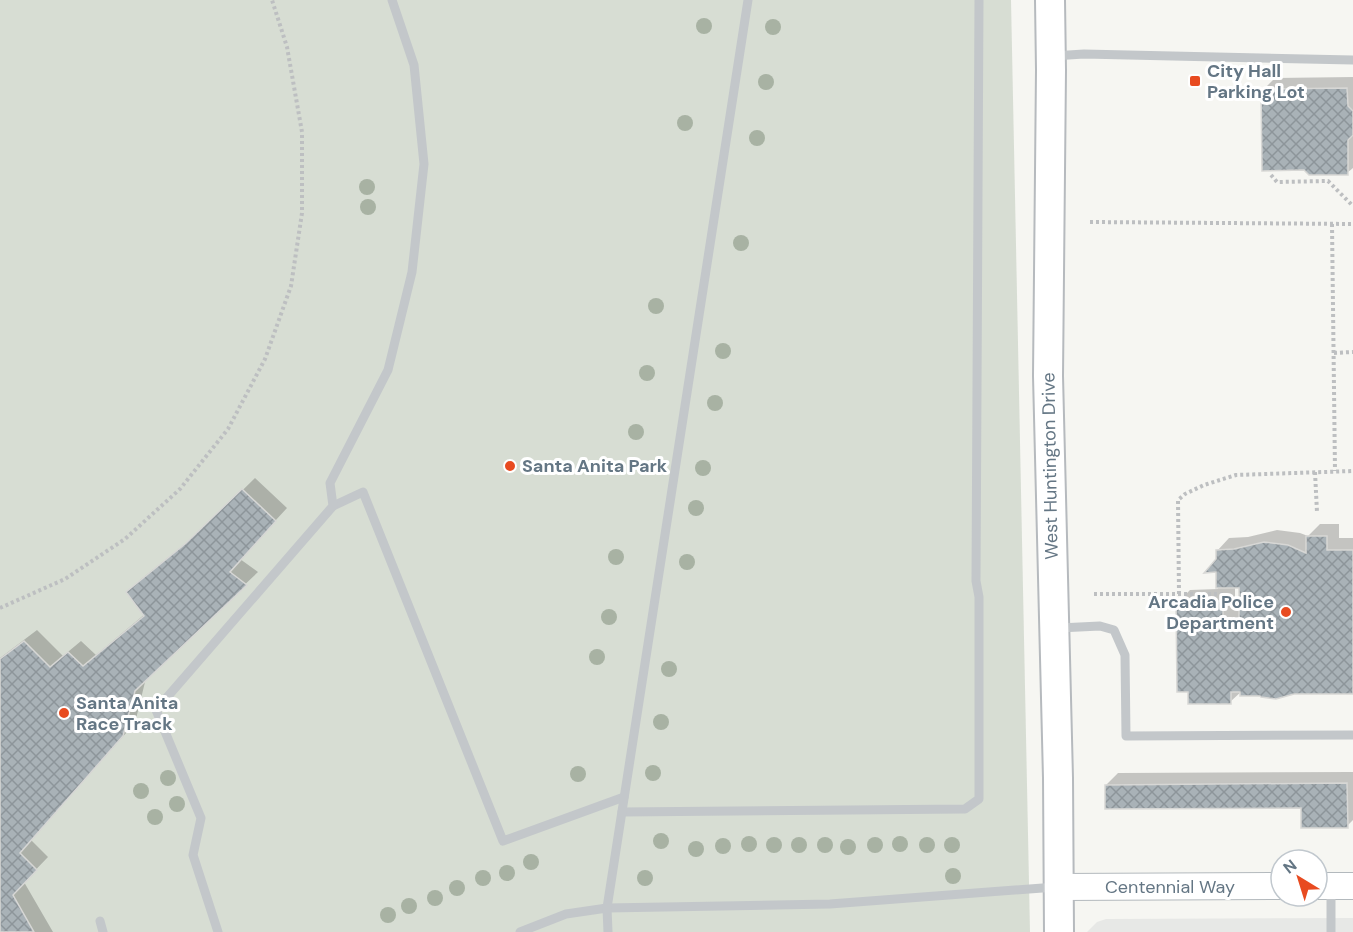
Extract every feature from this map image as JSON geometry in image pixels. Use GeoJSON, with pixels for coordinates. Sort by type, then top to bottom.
{"type":"FeatureCollection","features":[{"type":"Feature","properties":{"kind":"main road","name":"West Huntington Drive"},"geometry":{"type":"LineString","coordinates":[[1050,0],[1047,375],[1058,778],[1059,932]]}},
{"type":"Feature","properties":{"kind":"street","name":"Centennial Way"},"geometry":{"type":"LineString","coordinates":[[1059,887],[1269,886]]}},
{"type":"Feature","properties":{"kind":"lane"},"geometry":{"type":"LineString","coordinates":[[333,506],[330,483],[389,367],[412,272],[424,164],[414,65],[392,0]]}},
{"type":"Feature","properties":{"kind":"lane"},"geometry":{"type":"LineString","coordinates":[[608,932],[607,908],[748,0]]}},
{"type":"Feature","properties":{"kind":"lane"},"geometry":{"type":"LineString","coordinates":[[622,812],[965,809],[979,799],[979,597],[976,581],[979,0]]}},
{"type":"Feature","properties":{"kind":"lane"},"geometry":{"type":"LineString","coordinates":[[1051,56],[1084,54],[1353,60]]}},
{"type":"Feature","properties":{"kind":"lane"},"geometry":{"type":"LineString","coordinates":[[218,932],[193,855],[201,818],[156,710],[333,506],[363,492],[503,841],[624,797]]}},
{"type":"Feature","properties":{"kind":"lane"},"geometry":{"type":"LineString","coordinates":[[1053,629],[1100,626],[1114,630],[1125,655],[1125,736],[1353,735]]}},
{"type":"Feature","properties":{"kind":"lane"},"geometry":{"type":"LineString","coordinates":[[1330,932],[1334,886]]}},
{"type":"Feature","properties":{"kind":"lane"},"geometry":{"type":"LineString","coordinates":[[520,932],[566,914],[607,908],[830,904],[1059,887]]}},
{"type":"Feature","properties":{"kind":"lane"},"geometry":{"type":"LineString","coordinates":[[100,921],[103,932]]}},
{"type":"Feature","properties":{"kind":"path"},"geometry":{"type":"LineString","coordinates":[[0,608],[65,579],[85,566],[125,539],[180,489],[228,429],[265,359],[291,286],[302,213],[302,132],[287,47],[272,0]]}},
{"type":"Feature","properties":{"kind":"path"},"geometry":{"type":"LineString","coordinates":[[1271,175],[1278,182],[1328,181],[1353,206]]}},
{"type":"Feature","properties":{"kind":"path"},"geometry":{"type":"LineString","coordinates":[[1090,222],[1353,224]]}},
{"type":"Feature","properties":{"kind":"path"},"geometry":{"type":"LineString","coordinates":[[1332,224],[1335,471]]}},
{"type":"Feature","properties":{"kind":"path"},"geometry":{"type":"LineString","coordinates":[[1334,352],[1353,352]]}},
{"type":"Feature","properties":{"kind":"path"},"geometry":{"type":"LineString","coordinates":[[1179,594],[1178,500],[1185,495],[1204,485],[1236,475],[1353,471]]}},
{"type":"Feature","properties":{"kind":"path"},"geometry":{"type":"LineString","coordinates":[[1315,472],[1317,512]]}},
{"type":"Feature","properties":{"kind":"path"},"geometry":{"type":"LineString","coordinates":[[1094,594],[1226,594]]}},
{"type":"Feature","properties":{"kind":"shaded area","name":"Santa Anita Park"},"geometry":{"type":"Polygon","coordinates":[[[0,0],[1011,0],[1030,932],[0,932],[0,0]]]}},
{"type":"Feature","properties":{"kind":"shaded area"},"geometry":{"type":"Polygon","coordinates":[[[1353,918],[1353,932],[1087,932],[1097,922],[1106,919],[1353,918]]]}},
{"type":"Feature","properties":{"kind":"building"},"geometry":{"type":"Polygon","coordinates":[[[1347,88],[1348,106],[1353,111],[1353,135],[1348,140],[1348,175],[1309,175],[1304,170],[1262,171],[1261,89],[1347,88]]]}},
{"type":"Feature","properties":{"kind":"building","name":"Santa Anita Race Track"},"geometry":{"type":"Polygon","coordinates":[[[242,489],[276,521],[230,572],[247,585],[135,691],[123,736],[20,853],[37,870],[13,895],[34,932],[0,932],[0,659],[24,641],[50,667],[68,652],[83,666],[144,616],[126,592],[185,544],[242,489]]]}},
{"type":"Feature","properties":{"kind":"building"},"geometry":{"type":"Polygon","coordinates":[[[1306,536],[1327,536],[1327,550],[1353,550],[1353,694],[1294,694],[1276,699],[1240,696],[1240,692],[1231,692],[1231,704],[1188,704],[1188,692],[1177,692],[1176,601],[1223,601],[1223,621],[1239,621],[1239,588],[1216,588],[1216,572],[1204,573],[1216,559],[1216,550],[1234,549],[1264,542],[1288,545],[1306,553],[1306,536]]]}},
{"type":"Feature","properties":{"kind":"building"},"geometry":{"type":"Polygon","coordinates":[[[1347,783],[1348,828],[1301,828],[1301,808],[1105,809],[1105,785],[1347,783]]]}},
{"type":"Feature","properties":{"kind":"place","name":"City Hall Parking Lot"},"geometry":{"type":"Point","coordinates":[1195,81]}},
{"type":"Feature","properties":{"kind":"place","name":"Santa Anita Park"},"geometry":{"type":"Point","coordinates":[510,466]}},
{"type":"Feature","properties":{"kind":"place","name":"Arcadia Police Department"},"geometry":{"type":"Point","coordinates":[1286,612]}},
{"type":"Feature","properties":{"kind":"place","name":"Santa Anita Race Track"},"geometry":{"type":"Point","coordinates":[64,713]}}]}
